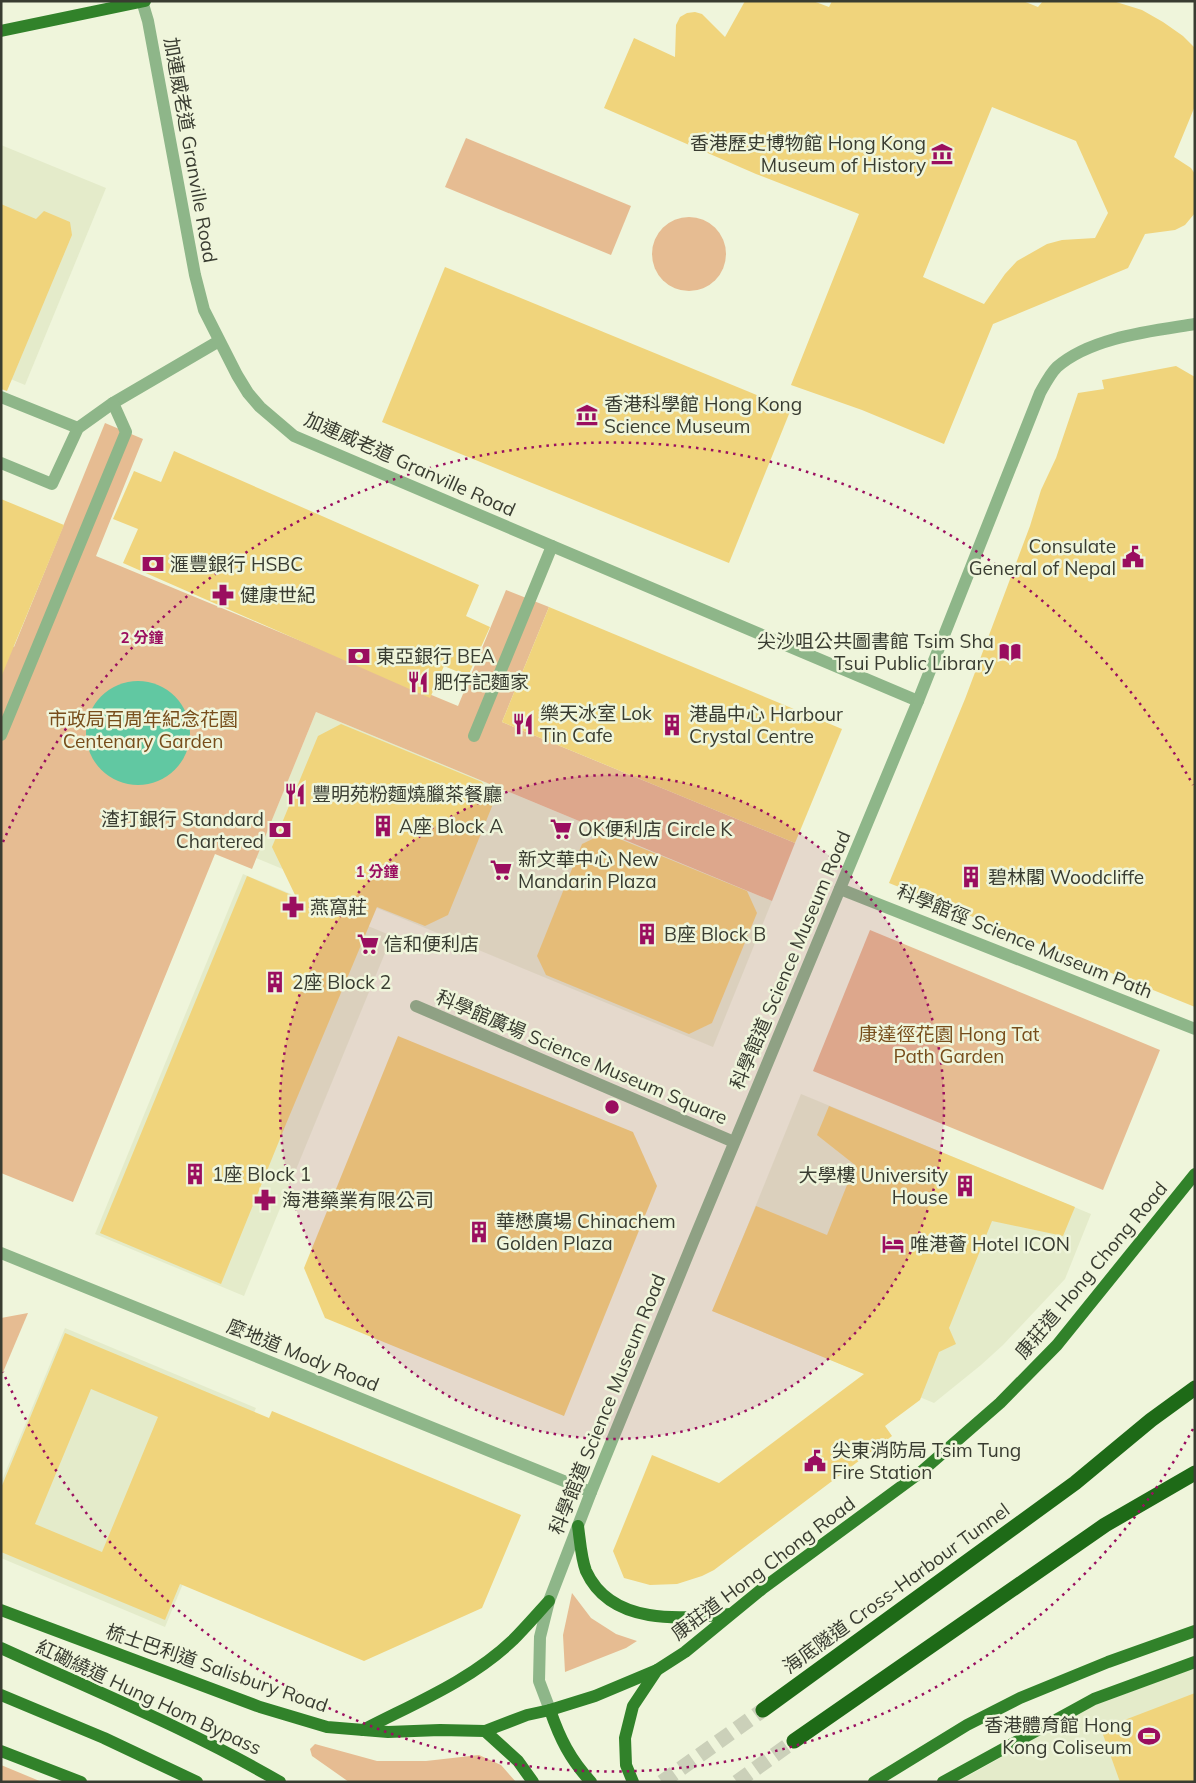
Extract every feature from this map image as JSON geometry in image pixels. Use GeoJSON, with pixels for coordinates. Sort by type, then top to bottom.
{"type":"FeatureCollection","features":[{"type":"Feature","properties":{"kind":"highway","name":"海底隧道 Cross-Harbour Tunnel"},"geometry":{"type":"LineString","coordinates":[[764,1710],[1075,1483],[1151,1420],[1195,1388]]}},
{"type":"Feature","properties":{"kind":"highway"},"geometry":{"type":"LineString","coordinates":[[794,1740],[1105,1525],[1195,1473]]}},
{"type":"Feature","properties":{"kind":"main road"},"geometry":{"type":"LineString","coordinates":[[1,31],[143,1]]}},
{"type":"Feature","properties":{"kind":"main road","name":"康莊道 Hong Chong Road"},"geometry":{"type":"LineString","coordinates":[[550,1710],[595,1696],[657,1670],[685,1652],[731,1614],[921,1472],[1000,1403],[1057,1345],[1195,1174]]}},
{"type":"Feature","properties":{"kind":"main road"},"geometry":{"type":"LineString","coordinates":[[578,1526],[586,1570],[594,1584],[624,1610],[637,1614],[671,1617],[703,1617],[731,1614]]}},
{"type":"Feature","properties":{"kind":"main road"},"geometry":{"type":"LineString","coordinates":[[363,1730],[452,1685],[513,1640],[549,1601]]}},
{"type":"Feature","properties":{"kind":"main road","name":"梳士巴利道 Salisbury Road"},"geometry":{"type":"LineString","coordinates":[[1,1610],[260,1706],[328,1727],[388,1732],[485,1731],[527,1715],[550,1710]]}},
{"type":"Feature","properties":{"kind":"main road"},"geometry":{"type":"LineString","coordinates":[[874,1782],[967,1725],[1020,1698],[1108,1662],[1195,1631]]}},
{"type":"Feature","properties":{"kind":"main road","name":"紅磡繞道 Hung Hom Bypass"},"geometry":{"type":"LineString","coordinates":[[1,1648],[172,1726],[280,1782]]}},
{"type":"Feature","properties":{"kind":"main road"},"geometry":{"type":"LineString","coordinates":[[943,1782],[1094,1699],[1195,1662]]}},
{"type":"Feature","properties":{"kind":"main road"},"geometry":{"type":"LineString","coordinates":[[632,1782],[626,1764],[625,1738],[633,1706],[657,1670]]}},
{"type":"Feature","properties":{"kind":"main road"},"geometry":{"type":"LineString","coordinates":[[1,1695],[104,1738],[197,1782]]}},
{"type":"Feature","properties":{"kind":"main road"},"geometry":{"type":"LineString","coordinates":[[550,1710],[560,1738],[578,1768],[591,1782]]}},
{"type":"Feature","properties":{"kind":"main road"},"geometry":{"type":"LineString","coordinates":[[485,1731],[518,1761],[533,1782]]}},
{"type":"Feature","properties":{"kind":"main road"},"geometry":{"type":"LineString","coordinates":[[1,1751],[81,1782]]}},
{"type":"Feature","properties":{"kind":"street","name":"加連威老道 Granville Road"},"geometry":{"type":"LineString","coordinates":[[143,1],[195,275],[204,310],[248,393],[260,407],[294,436],[918,701]]}},
{"type":"Feature","properties":{"kind":"street","name":"科學館道 Science Museum Road"},"geometry":{"type":"LineString","coordinates":[[550,1710],[539,1681],[540,1637],[549,1601],[591,1492],[734,1142],[918,701],[1040,393],[1056,368],[1083,350],[1142,333],[1195,324]]}},
{"type":"Feature","properties":{"kind":"street"},"geometry":{"type":"LineString","coordinates":[[1,463],[52,484],[78,428],[113,403],[219,341]]}},
{"type":"Feature","properties":{"kind":"street"},"geometry":{"type":"LineString","coordinates":[[1,397],[78,428]]}},
{"type":"Feature","properties":{"kind":"street"},"geometry":{"type":"LineString","coordinates":[[1,735],[126,432],[113,403]]}},
{"type":"Feature","properties":{"kind":"street"},"geometry":{"type":"LineString","coordinates":[[474,736],[552,546]]}},
{"type":"Feature","properties":{"kind":"street","name":"科學館徑 Science Museum Path"},"geometry":{"type":"LineString","coordinates":[[840,889],[1195,1029]]}},
{"type":"Feature","properties":{"kind":"street","name":"科學館廣場 Science Museum Square"},"geometry":{"type":"LineString","coordinates":[[416,1006],[734,1142]]}},
{"type":"Feature","properties":{"kind":"street","name":"麼地道 Mody Road"},"geometry":{"type":"LineString","coordinates":[[1,1253],[591,1492]]}},
{"type":"Feature","properties":{"kind":"shaded area"},"geometry":{"type":"Polygon","coordinates":[[[1,145],[106,188],[25,385],[1,375],[1,145]]]}},
{"type":"Feature","properties":{"kind":"shaded area"},"geometry":{"type":"Polygon","coordinates":[[[138,681],[158,685],[175,696],[186,713],[190,733],[186,753],[175,770],[158,781],[138,785],[118,781],[101,770],[90,753],[86,733],[90,713],[101,696],[118,685],[138,681]]]}},
{"type":"Feature","properties":{"kind":"shaded area","name":"新文華中心 New Mandarin Plaza"},"geometry":{"type":"Polygon","coordinates":[[[316,712],[772,901],[713,1047],[256,858],[316,712]]]}},
{"type":"Feature","properties":{"kind":"shaded area"},"geometry":{"type":"Polygon","coordinates":[[[243,874],[392,936],[244,1296],[95,1234],[243,874]]]}},
{"type":"Feature","properties":{"kind":"shaded area"},"geometry":{"type":"Polygon","coordinates":[[[801,1094],[1091,1214],[1065,1279],[1003,1345],[934,1403],[713,1311],[801,1094]]]}},
{"type":"Feature","properties":{"kind":"shaded area"},"geometry":{"type":"Polygon","coordinates":[[[65,1328],[256,1408],[165,1627],[1,1558],[1,1483],[65,1328]]]}},
{"type":"Feature","properties":{"kind":"shaded area"},"geometry":{"type":"Polygon","coordinates":[[[1195,1668],[1195,1782],[957,1782],[1095,1705],[1195,1668]]]}},
{"type":"Feature","properties":{"kind":"green space"},"geometry":{"type":"Polygon","coordinates":[[[466,138],[631,206],[611,255],[445,187],[466,138]]]}},
{"type":"Feature","properties":{"kind":"green space"},"geometry":{"type":"Polygon","coordinates":[[[689,217],[710,223],[720,233],[726,254],[720,275],[710,285],[689,291],[668,285],[658,275],[652,254],[658,233],[668,223],[689,217]]]}},
{"type":"Feature","properties":{"kind":"green space","name":"市政局百周年紀念花園 Centenary Garden"},"geometry":{"type":"Polygon","coordinates":[[[105,423],[143,439],[96,556],[458,706],[506,590],[549,607],[502,722],[795,843],[772,901],[316,712],[252,869],[215,854],[73,1202],[1,1173],[1,642],[14,647],[105,423]]]}},
{"type":"Feature","properties":{"kind":"green space","name":"康達徑花園 Hong Tat Path Garden"},"geometry":{"type":"Polygon","coordinates":[[[870,930],[1160,1050],[1103,1190],[813,1071],[870,930]]]}},
{"type":"Feature","properties":{"kind":"green space"},"geometry":{"type":"Polygon","coordinates":[[[28,1313],[1,1377],[1,1318],[28,1313]]]}},
{"type":"Feature","properties":{"kind":"green space"},"geometry":{"type":"Polygon","coordinates":[[[572,1593],[591,1618],[616,1634],[637,1641],[626,1648],[565,1672],[563,1635],[572,1593]]]}},
{"type":"Feature","properties":{"kind":"green space"},"geometry":{"type":"Polygon","coordinates":[[[315,1744],[377,1761],[426,1761],[479,1755],[501,1765],[516,1782],[349,1782],[312,1756],[310,1749],[315,1744]]]}},
{"type":"Feature","properties":{"kind":"green space"},"geometry":{"type":"Polygon","coordinates":[[[1,1765],[42,1782],[1,1782],[1,1765]]]}},
{"type":"Feature","properties":{"kind":"building","name":"香港歷史博物館 Hong Kong Museum of History"},"geometry":{"type":"Polygon","coordinates":[[[745,1],[813,1],[829,7],[832,1],[1023,1],[1038,7],[1043,1],[1113,1],[1142,10],[1183,36],[1195,48],[1195,106],[1174,157],[1191,168],[1195,174],[1195,213],[1185,225],[1175,230],[1145,234],[1128,268],[993,324],[944,444],[862,410],[791,385],[859,214],[756,174],[604,108],[634,38],[675,57],[676,25],[680,17],[687,13],[695,12],[702,14],[725,37],[745,1]],[[992,107],[923,277],[984,304],[1005,274],[1017,261],[1047,244],[1062,240],[1095,238],[1108,213],[1076,141],[992,107]]]}},
{"type":"Feature","properties":{"kind":"building"},"geometry":{"type":"Polygon","coordinates":[[[1,204],[36,219],[44,211],[70,222],[72,235],[7,391],[1,389],[1,204]]]}},
{"type":"Feature","properties":{"kind":"building","name":"香港科學館 Hong Kong Science Museum"},"geometry":{"type":"Polygon","coordinates":[[[445,267],[791,409],[729,563],[382,422],[445,267]]]}},
{"type":"Feature","properties":{"kind":"building"},"geometry":{"type":"Polygon","coordinates":[[[1176,366],[1195,377],[1195,1007],[889,883],[965,699],[1030,526],[1041,490],[1056,458],[1078,393],[1104,389],[1102,380],[1176,366]]]}},
{"type":"Feature","properties":{"kind":"building"},"geometry":{"type":"Polygon","coordinates":[[[174,451],[479,585],[466,616],[490,627],[468,676],[444,666],[430,698],[123,563],[138,529],[113,519],[134,471],[161,482],[174,451]]]}},
{"type":"Feature","properties":{"kind":"building"},"geometry":{"type":"Polygon","coordinates":[[[1,499],[64,525],[2,675],[1,675],[1,499]]]}},
{"type":"Feature","properties":{"kind":"building","name":"港晶中心 Harbour Crystal Centre"},"geometry":{"type":"Polygon","coordinates":[[[549,607],[842,729],[795,843],[502,722],[549,607]]]}},
{"type":"Feature","properties":{"kind":"building"},"geometry":{"type":"Polygon","coordinates":[[[341,724],[482,782],[493,804],[448,915],[425,926],[377,907],[221,1284],[100,1233],[247,876],[296,897],[272,847],[318,736],[341,724]]]}},
{"type":"Feature","properties":{"kind":"building","name":"B座 Block B"},"geometry":{"type":"Polygon","coordinates":[[[605,833],[747,891],[757,913],[712,1023],[689,1034],[546,975],[537,956],[582,844],[605,833]]]}},
{"type":"Feature","properties":{"kind":"building","name":"華懋廣場 Chinachem Golden Plaza"},"geometry":{"type":"Polygon","coordinates":[[[398,1036],[633,1132],[657,1186],[564,1416],[325,1318],[304,1268],[398,1036]]]}},
{"type":"Feature","properties":{"kind":"building"},"geometry":{"type":"Polygon","coordinates":[[[829,1106],[1075,1207],[1063,1236],[992,1221],[949,1328],[956,1344],[939,1352],[920,1400],[885,1426],[892,1436],[714,1570],[677,1584],[650,1585],[624,1578],[613,1551],[652,1455],[719,1483],[864,1374],[712,1311],[756,1206],[827,1235],[855,1165],[817,1135],[829,1106]]]}},
{"type":"Feature","properties":{"kind":"building"},"geometry":{"type":"Polygon","coordinates":[[[65,1333],[269,1418],[272,1411],[521,1515],[482,1608],[364,1661],[180,1584],[165,1620],[1,1552],[1,1488],[65,1333]],[[91,1389],[35,1524],[102,1552],[158,1417],[91,1389]]]}},
{"type":"Feature","properties":{"kind":"building","name":"香港體育館 Hong Kong Coliseum"},"geometry":{"type":"Polygon","coordinates":[[[1195,1693],[1195,1782],[1120,1782],[1101,1729],[1195,1693]]]}},
{"type":"Feature","properties":{"kind":"tunnel"},"geometry":{"type":"LineString","coordinates":[[662,1782],[763,1710]]}},
{"type":"Feature","properties":{"kind":"tunnel"},"geometry":{"type":"LineString","coordinates":[[737,1782],[794,1741]]}},
{"type":"Feature","properties":{"kind":"place","name":"香港歷史博物館 Hong Kong Museum of History"},"geometry":{"type":"Point","coordinates":[942,154]}},
{"type":"Feature","properties":{"kind":"place","name":"香港科學館 Hong Kong Science Museum"},"geometry":{"type":"Point","coordinates":[587,415]}},
{"type":"Feature","properties":{"kind":"place","name":"Consulate General of Nepal"},"geometry":{"type":"Point","coordinates":[1133,557]}},
{"type":"Feature","properties":{"kind":"place","name":"滙豐銀行 HSBC"},"geometry":{"type":"Point","coordinates":[153,564]}},
{"type":"Feature","properties":{"kind":"place","name":"健康世紀"},"geometry":{"type":"Point","coordinates":[223,595]}},
{"type":"Feature","properties":{"kind":"place","name":"尖沙咀公共圖書館 Tsim Sha Tsui Public Library"},"geometry":{"type":"Point","coordinates":[1010,652]}},
{"type":"Feature","properties":{"kind":"place","name":"東亞銀行 BEA"},"geometry":{"type":"Point","coordinates":[359,656]}},
{"type":"Feature","properties":{"kind":"place","name":"肥仔記麵家"},"geometry":{"type":"Point","coordinates":[418,682]}},
{"type":"Feature","properties":{"kind":"place","name":"樂天冰室 Lok Tin Cafe"},"geometry":{"type":"Point","coordinates":[523,724]}},
{"type":"Feature","properties":{"kind":"place","name":"港晶中心 Harbour Crystal Centre"},"geometry":{"type":"Point","coordinates":[672,725]}},
{"type":"Feature","properties":{"kind":"place","name":"豐明苑粉麵燒臘茶餐廳"},"geometry":{"type":"Point","coordinates":[295,794]}},
{"type":"Feature","properties":{"kind":"place","name":"A座 Block A"},"geometry":{"type":"Point","coordinates":[383,826]}},
{"type":"Feature","properties":{"kind":"place","name":"OK便利店 Circle K"},"geometry":{"type":"Point","coordinates":[561,829]}},
{"type":"Feature","properties":{"kind":"place","name":"渣打銀行 Standard Chartered"},"geometry":{"type":"Point","coordinates":[280,830]}},
{"type":"Feature","properties":{"kind":"place","name":"新文華中心 New Mandarin Plaza"},"geometry":{"type":"Point","coordinates":[501,870]}},
{"type":"Feature","properties":{"kind":"place","name":"碧林閣 Woodcliffe"},"geometry":{"type":"Point","coordinates":[971,877]}},
{"type":"Feature","properties":{"kind":"place","name":"燕窩莊"},"geometry":{"type":"Point","coordinates":[293,907]}},
{"type":"Feature","properties":{"kind":"place","name":"B座 Block B"},"geometry":{"type":"Point","coordinates":[647,934]}},
{"type":"Feature","properties":{"kind":"place","name":"信和便利店"},"geometry":{"type":"Point","coordinates":[368,944]}},
{"type":"Feature","properties":{"kind":"place","name":"2座 Block 2"},"geometry":{"type":"Point","coordinates":[275,982]}},
{"type":"Feature","properties":{"kind":"place","name":"1座 Block 1"},"geometry":{"type":"Point","coordinates":[195,1174]}},
{"type":"Feature","properties":{"kind":"place","name":"大學樓 University House"},"geometry":{"type":"Point","coordinates":[965,1186]}},
{"type":"Feature","properties":{"kind":"place","name":"海港藥業有限公司"},"geometry":{"type":"Point","coordinates":[265,1200]}},
{"type":"Feature","properties":{"kind":"place","name":"華懋廣場 Chinachem Golden Plaza"},"geometry":{"type":"Point","coordinates":[479,1232]}},
{"type":"Feature","properties":{"kind":"place","name":"唯港薈 Hotel ICON"},"geometry":{"type":"Point","coordinates":[893,1244]}},
{"type":"Feature","properties":{"kind":"place","name":"尖東消防局 Tsim Tung Fire Station"},"geometry":{"type":"Point","coordinates":[815,1461]}},
{"type":"Feature","properties":{"kind":"place","name":"香港體育館 Hong Kong Coliseum"},"geometry":{"type":"Point","coordinates":[1149,1736]}}]}
